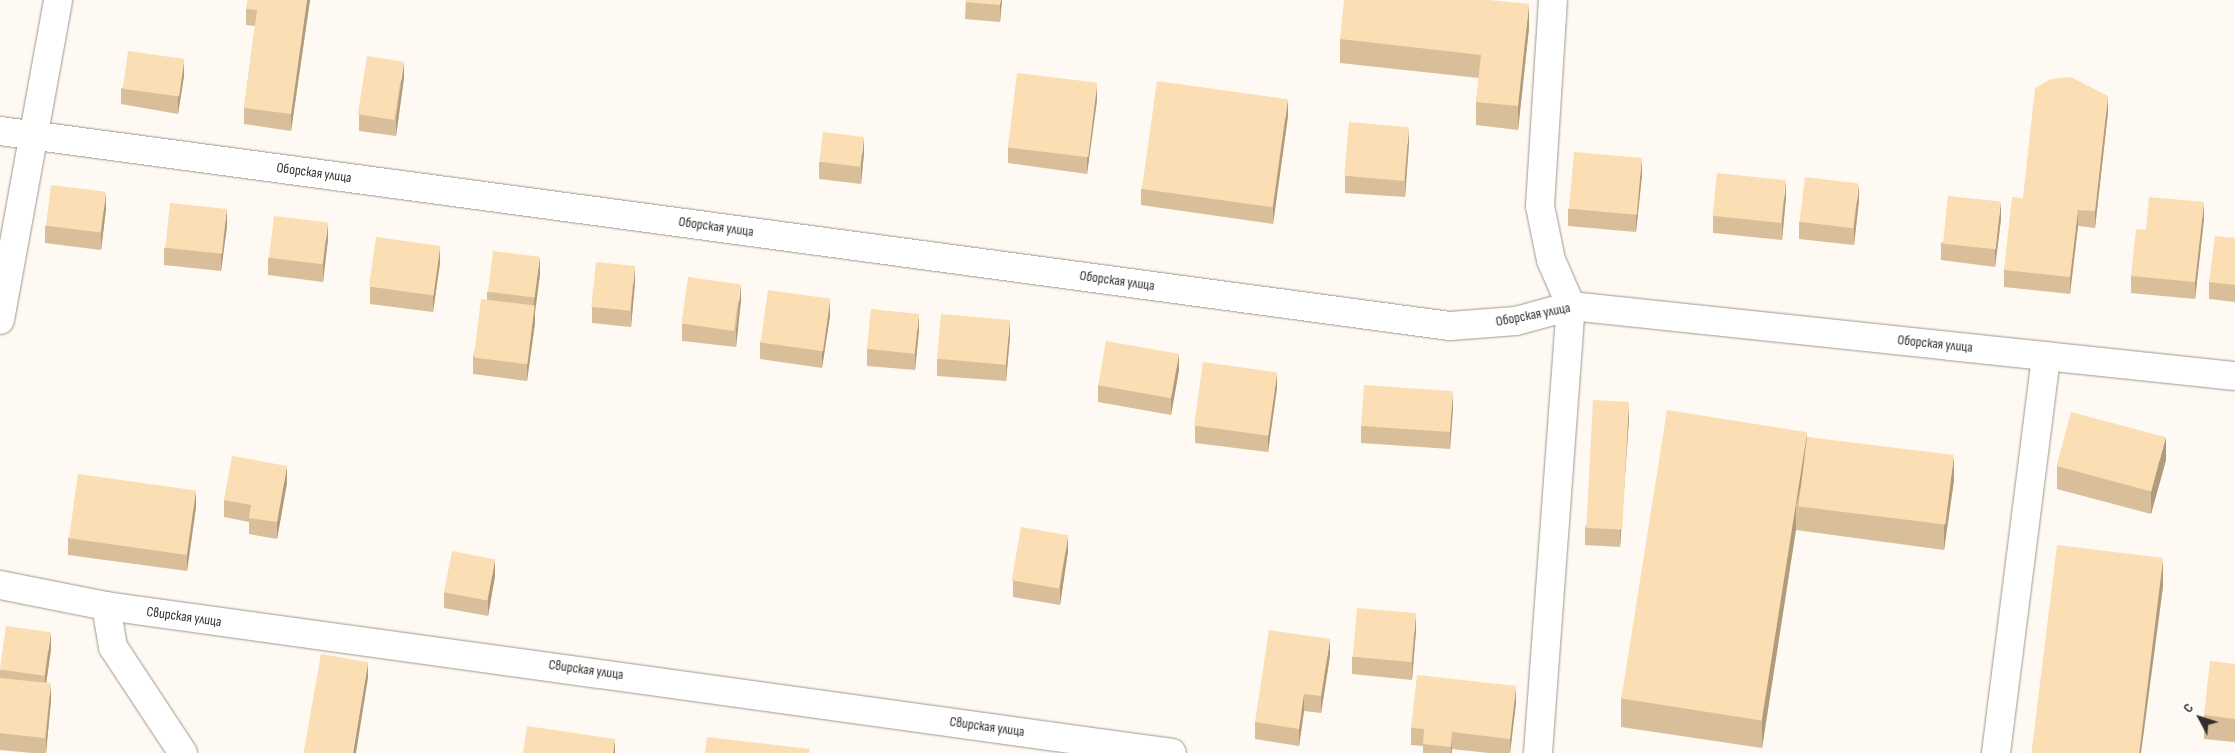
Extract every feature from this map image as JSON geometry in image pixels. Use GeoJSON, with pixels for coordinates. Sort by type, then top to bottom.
{"type":"FeatureCollection","features":[{"type":"Feature","properties":{"kind":"street"},"geometry":{"type":"LineString","coordinates":[[0,320],[58,0]]}},
{"type":"Feature","properties":{"kind":"street"},"geometry":{"type":"LineString","coordinates":[[1538,753],[1571,306],[1550,260],[1540,206],[1552,0]]}},
{"type":"Feature","properties":{"kind":"street","name":"Оборская улица"},"geometry":{"type":"LineString","coordinates":[[0,131],[1450,326],[1516,321],[1571,306],[2235,376]]}},
{"type":"Feature","properties":{"kind":"street"},"geometry":{"type":"LineString","coordinates":[[1996,753],[2046,356]]}},
{"type":"Feature","properties":{"kind":"street","name":"Свирская улица"},"geometry":{"type":"LineString","coordinates":[[0,585],[106,606],[1172,753]]}},
{"type":"Feature","properties":{"kind":"street"},"geometry":{"type":"LineString","coordinates":[[106,606],[113,647],[183,753]]}},
{"type":"Feature","properties":{"kind":"building"},"geometry":{"type":"Polygon","coordinates":[[[248,0],[307,0],[291,114],[244,108],[257,10],[246,9],[248,0]]]}},
{"type":"Feature","properties":{"kind":"building"},"geometry":{"type":"Polygon","coordinates":[[[966,0],[1001,0],[1000,5],[965,2],[966,0]]]}},
{"type":"Feature","properties":{"kind":"building"},"geometry":{"type":"Polygon","coordinates":[[[1344,0],[1489,0],[1529,4],[1518,106],[1476,102],[1481,55],[1340,39],[1344,0]]]}},
{"type":"Feature","properties":{"kind":"building"},"geometry":{"type":"Polygon","coordinates":[[[128,51],[184,59],[179,97],[123,89],[128,51]]]}},
{"type":"Feature","properties":{"kind":"building"},"geometry":{"type":"Polygon","coordinates":[[[367,56],[404,62],[394,120],[358,114],[367,56]]]}},
{"type":"Feature","properties":{"kind":"building"},"geometry":{"type":"Polygon","coordinates":[[[1017,73],[1097,83],[1088,157],[1008,147],[1017,73]]]}},
{"type":"Feature","properties":{"kind":"building"},"geometry":{"type":"Polygon","coordinates":[[[2071,77],[2108,96],[2095,211],[2078,210],[2070,277],[2004,270],[2012,197],[2023,198],[2035,88],[2051,79],[2071,77]]]}},
{"type":"Feature","properties":{"kind":"building"},"geometry":{"type":"Polygon","coordinates":[[[1157,81],[1288,99],[1273,207],[1142,189],[1157,81]]]}},
{"type":"Feature","properties":{"kind":"building"},"geometry":{"type":"Polygon","coordinates":[[[1349,122],[1409,127],[1404,181],[1344,176],[1349,122]]]}},
{"type":"Feature","properties":{"kind":"building"},"geometry":{"type":"Polygon","coordinates":[[[823,132],[864,137],[860,167],[819,162],[823,132]]]}},
{"type":"Feature","properties":{"kind":"building"},"geometry":{"type":"Polygon","coordinates":[[[1574,152],[1642,158],[1637,215],[1569,209],[1574,152]]]}},
{"type":"Feature","properties":{"kind":"building"},"geometry":{"type":"Polygon","coordinates":[[[1717,173],[1786,180],[1781,223],[1713,216],[1717,173]]]}},
{"type":"Feature","properties":{"kind":"building"},"geometry":{"type":"Polygon","coordinates":[[[1805,177],[1859,184],[1853,228],[1800,222],[1805,177]]]}},
{"type":"Feature","properties":{"kind":"building"},"geometry":{"type":"Polygon","coordinates":[[[51,185],[106,192],[101,232],[46,226],[51,185]]]}},
{"type":"Feature","properties":{"kind":"building"},"geometry":{"type":"Polygon","coordinates":[[[1948,196],[2001,202],[1996,249],[1943,244],[1948,196]]]}},
{"type":"Feature","properties":{"kind":"building"},"geometry":{"type":"Polygon","coordinates":[[[2149,197],[2204,202],[2195,282],[2131,276],[2136,229],[2146,230],[2149,197]]]}},
{"type":"Feature","properties":{"kind":"building"},"geometry":{"type":"Polygon","coordinates":[[[170,203],[227,209],[222,254],[165,248],[170,203]]]}},
{"type":"Feature","properties":{"kind":"building"},"geometry":{"type":"Polygon","coordinates":[[[274,216],[328,223],[322,264],[269,258],[274,216]]]}},
{"type":"Feature","properties":{"kind":"building"},"geometry":{"type":"Polygon","coordinates":[[[2215,236],[2235,238],[2235,285],[2209,282],[2215,236]]]}},
{"type":"Feature","properties":{"kind":"building"},"geometry":{"type":"Polygon","coordinates":[[[376,237],[440,246],[433,296],[369,287],[376,237]]]}},
{"type":"Feature","properties":{"kind":"building"},"geometry":{"type":"Polygon","coordinates":[[[493,251],[540,257],[535,297],[488,292],[493,251]]]}},
{"type":"Feature","properties":{"kind":"building"},"geometry":{"type":"Polygon","coordinates":[[[596,262],[635,266],[630,311],[591,307],[596,262]]]}},
{"type":"Feature","properties":{"kind":"building"},"geometry":{"type":"Polygon","coordinates":[[[688,277],[740,284],[734,331],[681,324],[688,277]]]}},
{"type":"Feature","properties":{"kind":"building"},"geometry":{"type":"Polygon","coordinates":[[[768,290],[830,299],[823,351],[761,342],[768,290]]]}},
{"type":"Feature","properties":{"kind":"building"},"geometry":{"type":"Polygon","coordinates":[[[481,299],[535,306],[527,364],[474,358],[481,299]]]}},
{"type":"Feature","properties":{"kind":"building"},"geometry":{"type":"Polygon","coordinates":[[[871,309],[919,314],[915,354],[867,349],[871,309]]]}},
{"type":"Feature","properties":{"kind":"building"},"geometry":{"type":"Polygon","coordinates":[[[941,314],[1010,320],[1006,365],[937,359],[941,314]]]}},
{"type":"Feature","properties":{"kind":"building"},"geometry":{"type":"Polygon","coordinates":[[[1106,341],[1179,354],[1171,398],[1098,385],[1106,341]]]}},
{"type":"Feature","properties":{"kind":"building"},"geometry":{"type":"Polygon","coordinates":[[[1203,362],[1277,372],[1268,436],[1194,425],[1203,362]]]}},
{"type":"Feature","properties":{"kind":"building"},"geometry":{"type":"Polygon","coordinates":[[[1364,385],[1453,391],[1450,432],[1361,426],[1364,385]]]}},
{"type":"Feature","properties":{"kind":"building"},"geometry":{"type":"Polygon","coordinates":[[[1593,400],[1629,402],[1622,530],[1586,528],[1593,400]]]}},
{"type":"Feature","properties":{"kind":"building"},"geometry":{"type":"Polygon","coordinates":[[[1667,410],[1807,432],[1762,721],[1621,698],[1667,410]]]}},
{"type":"Feature","properties":{"kind":"building"},"geometry":{"type":"Polygon","coordinates":[[[2071,412],[2166,437],[2151,491],[2057,466],[2071,412]]]}},
{"type":"Feature","properties":{"kind":"building"},"geometry":{"type":"Polygon","coordinates":[[[1807,437],[1954,455],[1945,525],[1798,506],[1807,437]]]}},
{"type":"Feature","properties":{"kind":"building"},"geometry":{"type":"Polygon","coordinates":[[[232,456],[287,466],[277,522],[249,518],[251,505],[224,500],[232,456]]]}},
{"type":"Feature","properties":{"kind":"building"},"geometry":{"type":"Polygon","coordinates":[[[78,474],[196,491],[187,555],[69,538],[78,474]]]}},
{"type":"Feature","properties":{"kind":"building"},"geometry":{"type":"Polygon","coordinates":[[[1021,527],[1068,535],[1059,589],[1012,580],[1021,527]]]}},
{"type":"Feature","properties":{"kind":"building"},"geometry":{"type":"Polygon","coordinates":[[[2057,545],[2163,558],[2139,753],[2031,753],[2057,545]]]}},
{"type":"Feature","properties":{"kind":"building"},"geometry":{"type":"Polygon","coordinates":[[[452,551],[495,559],[487,601],[444,592],[452,551]]]}},
{"type":"Feature","properties":{"kind":"building"},"geometry":{"type":"Polygon","coordinates":[[[1357,608],[1416,613],[1412,662],[1353,657],[1357,608]]]}},
{"type":"Feature","properties":{"kind":"building"},"geometry":{"type":"Polygon","coordinates":[[[6,626],[51,632],[44,676],[0,670],[6,626]]]}},
{"type":"Feature","properties":{"kind":"building"},"geometry":{"type":"Polygon","coordinates":[[[1269,630],[1330,639],[1321,696],[1304,694],[1299,729],[1255,722],[1269,630]]]}},
{"type":"Feature","properties":{"kind":"building"},"geometry":{"type":"Polygon","coordinates":[[[321,654],[368,662],[352,753],[304,752],[321,654]]]}},
{"type":"Feature","properties":{"kind":"building"},"geometry":{"type":"Polygon","coordinates":[[[2210,661],[2235,664],[2235,719],[2204,715],[2210,661]]]}},
{"type":"Feature","properties":{"kind":"building"},"geometry":{"type":"Polygon","coordinates":[[[1417,675],[1516,686],[1510,739],[1452,732],[1451,747],[1423,744],[1424,729],[1411,728],[1417,675]]]}},
{"type":"Feature","properties":{"kind":"building"},"geometry":{"type":"Polygon","coordinates":[[[0,678],[51,683],[45,738],[0,733],[0,678]]]}},
{"type":"Feature","properties":{"kind":"building"},"geometry":{"type":"Polygon","coordinates":[[[527,726],[615,739],[613,753],[523,753],[527,726]]]}},
{"type":"Feature","properties":{"kind":"building"},"geometry":{"type":"Polygon","coordinates":[[[707,737],[810,749],[809,753],[705,753],[707,737]]]}}]}
